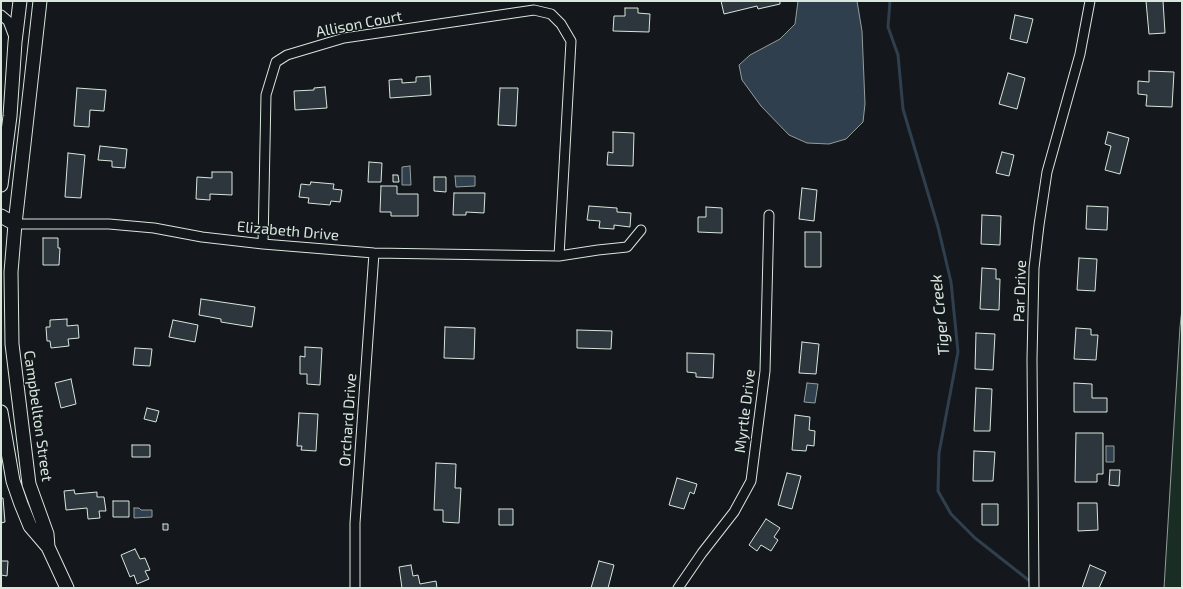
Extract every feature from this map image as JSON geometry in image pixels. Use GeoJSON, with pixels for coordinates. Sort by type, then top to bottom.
{"type":"FeatureCollection","features":[{"type":"Feature","properties":{"kind":"main road"},"geometry":{"type":"LineString","coordinates":[[1,184],[10,116],[15,42],[20,1]]}},
{"type":"Feature","properties":{"kind":"main road"},"geometry":{"type":"LineString","coordinates":[[26,1],[32,25],[34,46]]}},
{"type":"Feature","properties":{"kind":"main road","name":"Campbellton Street"},"geometry":{"type":"LineString","coordinates":[[40,1],[14,224],[11,272],[13,351],[30,484],[47,534],[48,547]]}},
{"type":"Feature","properties":{"kind":"main road"},"geometry":{"type":"LineString","coordinates":[[1,96],[7,86],[15,42]]}},
{"type":"Feature","properties":{"kind":"main road"},"geometry":{"type":"LineString","coordinates":[[1,216],[14,224]]}},
{"type":"Feature","properties":{"kind":"main road"},"geometry":{"type":"LineString","coordinates":[[1,226],[14,224]]}},
{"type":"Feature","properties":{"kind":"main road","name":"Campbellton Street"},"geometry":{"type":"LineString","coordinates":[[1,412],[13,481],[21,504],[30,526],[48,547],[67,588]]}},
{"type":"Feature","properties":{"kind":"street","name":"Par Drive"},"geometry":{"type":"LineString","coordinates":[[1034,588],[1032,451],[1034,268],[1047,172],[1080,54],[1090,1]]}},
{"type":"Feature","properties":{"kind":"street","name":"Allison Court"},"geometry":{"type":"LineString","coordinates":[[263,244],[266,95],[276,62],[287,55],[344,38],[534,10],[551,14],[561,24],[571,41],[559,256]]}},
{"type":"Feature","properties":{"kind":"street"},"geometry":{"type":"LineString","coordinates":[[1,15],[8,21],[13,31],[15,42]]}},
{"type":"Feature","properties":{"kind":"street","name":"Myrtle Drive"},"geometry":{"type":"LineString","coordinates":[[678,588],[702,553],[734,512],[751,481],[765,372],[770,215]]}},
{"type":"Feature","properties":{"kind":"street","name":"Elizabeth Drive"},"geometry":{"type":"LineString","coordinates":[[14,224],[109,224],[154,228],[202,237],[263,244],[374,254],[559,256],[598,250],[626,248],[641,230]]}},
{"type":"Feature","properties":{"kind":"street","name":"Orchard Drive"},"geometry":{"type":"LineString","coordinates":[[355,588],[355,523],[374,254]]}},
{"type":"Feature","properties":{"kind":"green space"},"geometry":{"type":"Polygon","coordinates":[[[1182,309],[1182,588],[1164,588],[1180,327],[1182,309]]]}},
{"type":"Feature","properties":{"kind":"water"},"geometry":{"type":"Polygon","coordinates":[[[798,1],[857,1],[862,31],[865,104],[863,122],[846,139],[829,144],[807,143],[789,135],[761,106],[742,80],[739,65],[750,55],[780,39],[795,24],[798,1]]]}},
{"type":"Feature","properties":{"kind":"water"},"geometry":{"type":"Polygon","coordinates":[[[410,166],[411,185],[402,185],[402,167],[410,166]]]}},
{"type":"Feature","properties":{"kind":"water"},"geometry":{"type":"Polygon","coordinates":[[[455,176],[475,176],[475,186],[456,187],[455,176]]]}},
{"type":"Feature","properties":{"kind":"water"},"geometry":{"type":"Polygon","coordinates":[[[807,383],[818,384],[815,403],[804,402],[807,383]]]}},
{"type":"Feature","properties":{"kind":"water"},"geometry":{"type":"Polygon","coordinates":[[[1106,446],[1114,446],[1114,462],[1106,462],[1106,446]]]}},
{"type":"Feature","properties":{"kind":"water"},"geometry":{"type":"Polygon","coordinates":[[[134,508],[139,508],[141,510],[152,510],[152,517],[134,518],[134,508]]]}},
{"type":"Feature","properties":{"kind":"building"},"geometry":{"type":"Polygon","coordinates":[[[721,1],[780,1],[780,4],[758,9],[757,6],[724,14],[721,1]]]}},
{"type":"Feature","properties":{"kind":"building"},"geometry":{"type":"Polygon","coordinates":[[[1146,1],[1163,1],[1165,33],[1149,34],[1146,1]]]}},
{"type":"Feature","properties":{"kind":"building"},"geometry":{"type":"Polygon","coordinates":[[[625,8],[638,8],[638,13],[650,14],[649,32],[613,31],[614,16],[625,16],[625,8]]]}},
{"type":"Feature","properties":{"kind":"building"},"geometry":{"type":"Polygon","coordinates":[[[1015,15],[1033,19],[1027,43],[1010,39],[1015,15]]]}},
{"type":"Feature","properties":{"kind":"building"},"geometry":{"type":"Polygon","coordinates":[[[1149,71],[1174,72],[1172,107],[1146,106],[1147,95],[1138,94],[1138,81],[1149,82],[1149,71]]]}},
{"type":"Feature","properties":{"kind":"building"},"geometry":{"type":"Polygon","coordinates":[[[1008,73],[1025,78],[1017,109],[999,104],[1008,73]]]}},
{"type":"Feature","properties":{"kind":"building"},"geometry":{"type":"Polygon","coordinates":[[[430,76],[431,95],[390,98],[389,80],[402,79],[402,83],[416,82],[416,77],[430,76]]]}},
{"type":"Feature","properties":{"kind":"building"},"geometry":{"type":"Polygon","coordinates":[[[325,87],[327,108],[295,110],[294,91],[314,90],[314,88],[325,87]]]}},
{"type":"Feature","properties":{"kind":"building"},"geometry":{"type":"Polygon","coordinates":[[[77,88],[106,90],[104,111],[90,110],[89,127],[74,126],[77,88]]]}},
{"type":"Feature","properties":{"kind":"building"},"geometry":{"type":"Polygon","coordinates":[[[500,88],[518,88],[516,126],[498,125],[500,88]]]}},
{"type":"Feature","properties":{"kind":"building"},"geometry":{"type":"Polygon","coordinates":[[[613,132],[634,133],[633,166],[607,165],[608,152],[613,153],[613,132]]]}},
{"type":"Feature","properties":{"kind":"building"},"geometry":{"type":"Polygon","coordinates":[[[1108,132],[1129,138],[1120,174],[1105,170],[1111,146],[1105,144],[1108,132]]]}},
{"type":"Feature","properties":{"kind":"building"},"geometry":{"type":"Polygon","coordinates":[[[100,146],[127,149],[125,168],[112,167],[112,161],[98,160],[100,146]]]}},
{"type":"Feature","properties":{"kind":"building"},"geometry":{"type":"Polygon","coordinates":[[[1002,152],[1014,155],[1009,176],[996,173],[1002,152]]]}},
{"type":"Feature","properties":{"kind":"building"},"geometry":{"type":"Polygon","coordinates":[[[68,153],[85,155],[81,198],[65,197],[68,153]]]}},
{"type":"Feature","properties":{"kind":"building"},"geometry":{"type":"Polygon","coordinates":[[[369,162],[382,163],[381,182],[368,182],[369,162]]]}},
{"type":"Feature","properties":{"kind":"building"},"geometry":{"type":"Polygon","coordinates":[[[212,172],[232,172],[232,195],[210,194],[210,200],[196,199],[197,177],[212,178],[212,172]]]}},
{"type":"Feature","properties":{"kind":"building"},"geometry":{"type":"Polygon","coordinates":[[[393,175],[398,175],[399,182],[393,182],[393,175]]]}},
{"type":"Feature","properties":{"kind":"building"},"geometry":{"type":"Polygon","coordinates":[[[434,177],[446,177],[446,192],[434,191],[434,177]]]}},
{"type":"Feature","properties":{"kind":"building"},"geometry":{"type":"Polygon","coordinates":[[[311,182],[334,184],[333,189],[342,190],[340,202],[331,201],[330,205],[308,203],[309,198],[299,197],[301,184],[310,185],[311,182]]]}},
{"type":"Feature","properties":{"kind":"building"},"geometry":{"type":"Polygon","coordinates":[[[381,186],[397,186],[397,194],[418,194],[418,216],[391,216],[391,212],[380,212],[381,186]]]}},
{"type":"Feature","properties":{"kind":"building"},"geometry":{"type":"Polygon","coordinates":[[[802,188],[817,190],[814,221],[799,219],[802,188]]]}},
{"type":"Feature","properties":{"kind":"building"},"geometry":{"type":"Polygon","coordinates":[[[454,193],[485,193],[484,213],[466,212],[466,215],[453,215],[454,193]]]}},
{"type":"Feature","properties":{"kind":"building"},"geometry":{"type":"Polygon","coordinates":[[[589,206],[617,208],[617,212],[631,213],[630,227],[614,225],[614,229],[599,228],[600,221],[587,220],[589,206]]]}},
{"type":"Feature","properties":{"kind":"building"},"geometry":{"type":"Polygon","coordinates":[[[1087,206],[1108,207],[1107,230],[1086,229],[1087,206]]]}},
{"type":"Feature","properties":{"kind":"building"},"geometry":{"type":"Polygon","coordinates":[[[706,207],[722,208],[722,233],[698,232],[698,217],[706,217],[706,207]]]}},
{"type":"Feature","properties":{"kind":"building"},"geometry":{"type":"Polygon","coordinates":[[[982,215],[1001,216],[1000,245],[981,244],[982,215]]]}},
{"type":"Feature","properties":{"kind":"building"},"geometry":{"type":"Polygon","coordinates":[[[805,232],[821,232],[821,267],[805,267],[805,232]]]}},
{"type":"Feature","properties":{"kind":"building"},"geometry":{"type":"Polygon","coordinates":[[[43,238],[58,238],[58,248],[60,248],[59,265],[43,265],[43,238]]]}},
{"type":"Feature","properties":{"kind":"building"},"geometry":{"type":"Polygon","coordinates":[[[1079,258],[1097,259],[1095,291],[1077,290],[1079,258]]]}},
{"type":"Feature","properties":{"kind":"building"},"geometry":{"type":"Polygon","coordinates":[[[982,268],[996,269],[996,279],[1000,279],[999,310],[980,309],[982,268]]]}},
{"type":"Feature","properties":{"kind":"building"},"geometry":{"type":"Polygon","coordinates":[[[201,299],[255,307],[252,327],[221,322],[221,319],[199,315],[201,299]]]}},
{"type":"Feature","properties":{"kind":"building"},"geometry":{"type":"Polygon","coordinates":[[[67,319],[67,326],[78,325],[79,338],[68,339],[69,346],[51,348],[50,341],[47,341],[46,327],[50,327],[50,320],[67,319]]]}},
{"type":"Feature","properties":{"kind":"building"},"geometry":{"type":"Polygon","coordinates":[[[173,320],[198,325],[195,342],[169,337],[173,320]]]}},
{"type":"Feature","properties":{"kind":"building"},"geometry":{"type":"Polygon","coordinates":[[[445,327],[475,328],[474,359],[444,358],[445,327]]]}},
{"type":"Feature","properties":{"kind":"building"},"geometry":{"type":"Polygon","coordinates":[[[1076,328],[1091,329],[1091,335],[1098,335],[1096,360],[1074,359],[1076,328]]]}},
{"type":"Feature","properties":{"kind":"building"},"geometry":{"type":"Polygon","coordinates":[[[577,330],[612,331],[611,349],[577,348],[577,330]]]}},
{"type":"Feature","properties":{"kind":"building"},"geometry":{"type":"Polygon","coordinates":[[[976,333],[995,334],[993,370],[975,369],[976,333]]]}},
{"type":"Feature","properties":{"kind":"building"},"geometry":{"type":"Polygon","coordinates":[[[802,342],[819,344],[816,374],[799,373],[802,342]]]}},
{"type":"Feature","properties":{"kind":"building"},"geometry":{"type":"Polygon","coordinates":[[[305,347],[322,348],[320,385],[307,384],[307,374],[300,374],[300,356],[305,357],[305,347]]]}},
{"type":"Feature","properties":{"kind":"building"},"geometry":{"type":"Polygon","coordinates":[[[135,348],[152,349],[150,366],[133,365],[135,348]]]}},
{"type":"Feature","properties":{"kind":"building"},"geometry":{"type":"Polygon","coordinates":[[[687,353],[714,354],[713,378],[696,377],[696,373],[687,372],[687,353]]]}},
{"type":"Feature","properties":{"kind":"building"},"geometry":{"type":"Polygon","coordinates":[[[71,379],[76,404],[61,408],[55,383],[71,379]]]}},
{"type":"Feature","properties":{"kind":"building"},"geometry":{"type":"Polygon","coordinates":[[[1074,383],[1092,384],[1092,398],[1107,398],[1107,412],[1074,412],[1074,383]]]}},
{"type":"Feature","properties":{"kind":"building"},"geometry":{"type":"Polygon","coordinates":[[[976,388],[992,389],[990,431],[974,431],[976,388]]]}},
{"type":"Feature","properties":{"kind":"building"},"geometry":{"type":"Polygon","coordinates":[[[147,408],[159,411],[156,422],[144,419],[147,408]]]}},
{"type":"Feature","properties":{"kind":"building"},"geometry":{"type":"Polygon","coordinates":[[[299,413],[318,414],[316,451],[301,450],[302,446],[297,446],[299,413]]]}},
{"type":"Feature","properties":{"kind":"building"},"geometry":{"type":"Polygon","coordinates":[[[795,415],[810,417],[809,430],[815,431],[814,446],[807,445],[806,451],[792,450],[795,415]]]}},
{"type":"Feature","properties":{"kind":"building"},"geometry":{"type":"Polygon","coordinates":[[[1076,433],[1103,433],[1103,474],[1097,474],[1097,482],[1075,482],[1076,433]]]}},
{"type":"Feature","properties":{"kind":"building"},"geometry":{"type":"Polygon","coordinates":[[[132,445],[150,445],[150,457],[132,457],[132,445]]]}},
{"type":"Feature","properties":{"kind":"building"},"geometry":{"type":"Polygon","coordinates":[[[974,451],[995,452],[993,481],[973,481],[974,451]]]}},
{"type":"Feature","properties":{"kind":"building"},"geometry":{"type":"Polygon","coordinates":[[[436,463],[456,464],[455,488],[461,488],[459,523],[443,522],[443,510],[434,510],[436,463]]]}},
{"type":"Feature","properties":{"kind":"building"},"geometry":{"type":"Polygon","coordinates":[[[1110,470],[1120,470],[1119,486],[1109,485],[1110,470]]]}},
{"type":"Feature","properties":{"kind":"building"},"geometry":{"type":"Polygon","coordinates":[[[787,473],[801,476],[792,509],[778,505],[787,473]]]}},
{"type":"Feature","properties":{"kind":"building"},"geometry":{"type":"Polygon","coordinates":[[[677,478],[697,484],[694,494],[690,492],[684,509],[669,505],[677,478]]]}},
{"type":"Feature","properties":{"kind":"building"},"geometry":{"type":"Polygon","coordinates":[[[74,490],[75,494],[97,492],[97,497],[104,497],[106,511],[99,511],[100,518],[88,519],[87,508],[66,510],[64,491],[74,490]]]}},
{"type":"Feature","properties":{"kind":"building"},"geometry":{"type":"Polygon","coordinates":[[[1,498],[3,498],[5,522],[1,523],[1,498]]]}},
{"type":"Feature","properties":{"kind":"building"},"geometry":{"type":"Polygon","coordinates":[[[113,501],[129,501],[129,517],[113,517],[113,501]]]}},
{"type":"Feature","properties":{"kind":"building"},"geometry":{"type":"Polygon","coordinates":[[[1078,503],[1097,503],[1098,530],[1078,531],[1078,503]]]}},
{"type":"Feature","properties":{"kind":"building"},"geometry":{"type":"Polygon","coordinates":[[[982,504],[998,504],[998,525],[982,525],[982,504]]]}},
{"type":"Feature","properties":{"kind":"building"},"geometry":{"type":"Polygon","coordinates":[[[499,509],[513,509],[513,525],[499,525],[499,509]]]}},
{"type":"Feature","properties":{"kind":"building"},"geometry":{"type":"Polygon","coordinates":[[[766,519],[780,528],[774,537],[778,540],[771,551],[761,545],[757,551],[749,545],[766,519]]]}},
{"type":"Feature","properties":{"kind":"building"},"geometry":{"type":"Polygon","coordinates":[[[163,524],[168,524],[168,530],[163,530],[163,524]]]}},
{"type":"Feature","properties":{"kind":"building"},"geometry":{"type":"Polygon","coordinates":[[[135,549],[140,559],[145,558],[150,570],[145,571],[149,579],[137,584],[134,575],[130,577],[121,555],[135,549]]]}},
{"type":"Feature","properties":{"kind":"building"},"geometry":{"type":"Polygon","coordinates":[[[1,561],[8,561],[7,576],[1,575],[1,561]]]}},
{"type":"Feature","properties":{"kind":"building"},"geometry":{"type":"Polygon","coordinates":[[[599,561],[614,565],[608,588],[591,588],[599,561]]]}},
{"type":"Feature","properties":{"kind":"building"},"geometry":{"type":"Polygon","coordinates":[[[411,565],[413,576],[418,575],[420,584],[436,581],[437,588],[402,588],[399,567],[411,565]]]}},
{"type":"Feature","properties":{"kind":"building"},"geometry":{"type":"Polygon","coordinates":[[[1090,565],[1106,572],[1099,588],[1082,588],[1090,565]]]}},
{"type":"Feature","properties":{"kind":"waterway","name":"Tiger Creek"},"geometry":{"type":"LineString","coordinates":[[890,1],[888,27],[898,55],[903,109],[938,227],[951,282],[958,352],[939,453],[938,491],[951,514],[975,538],[1031,582]]}}]}
